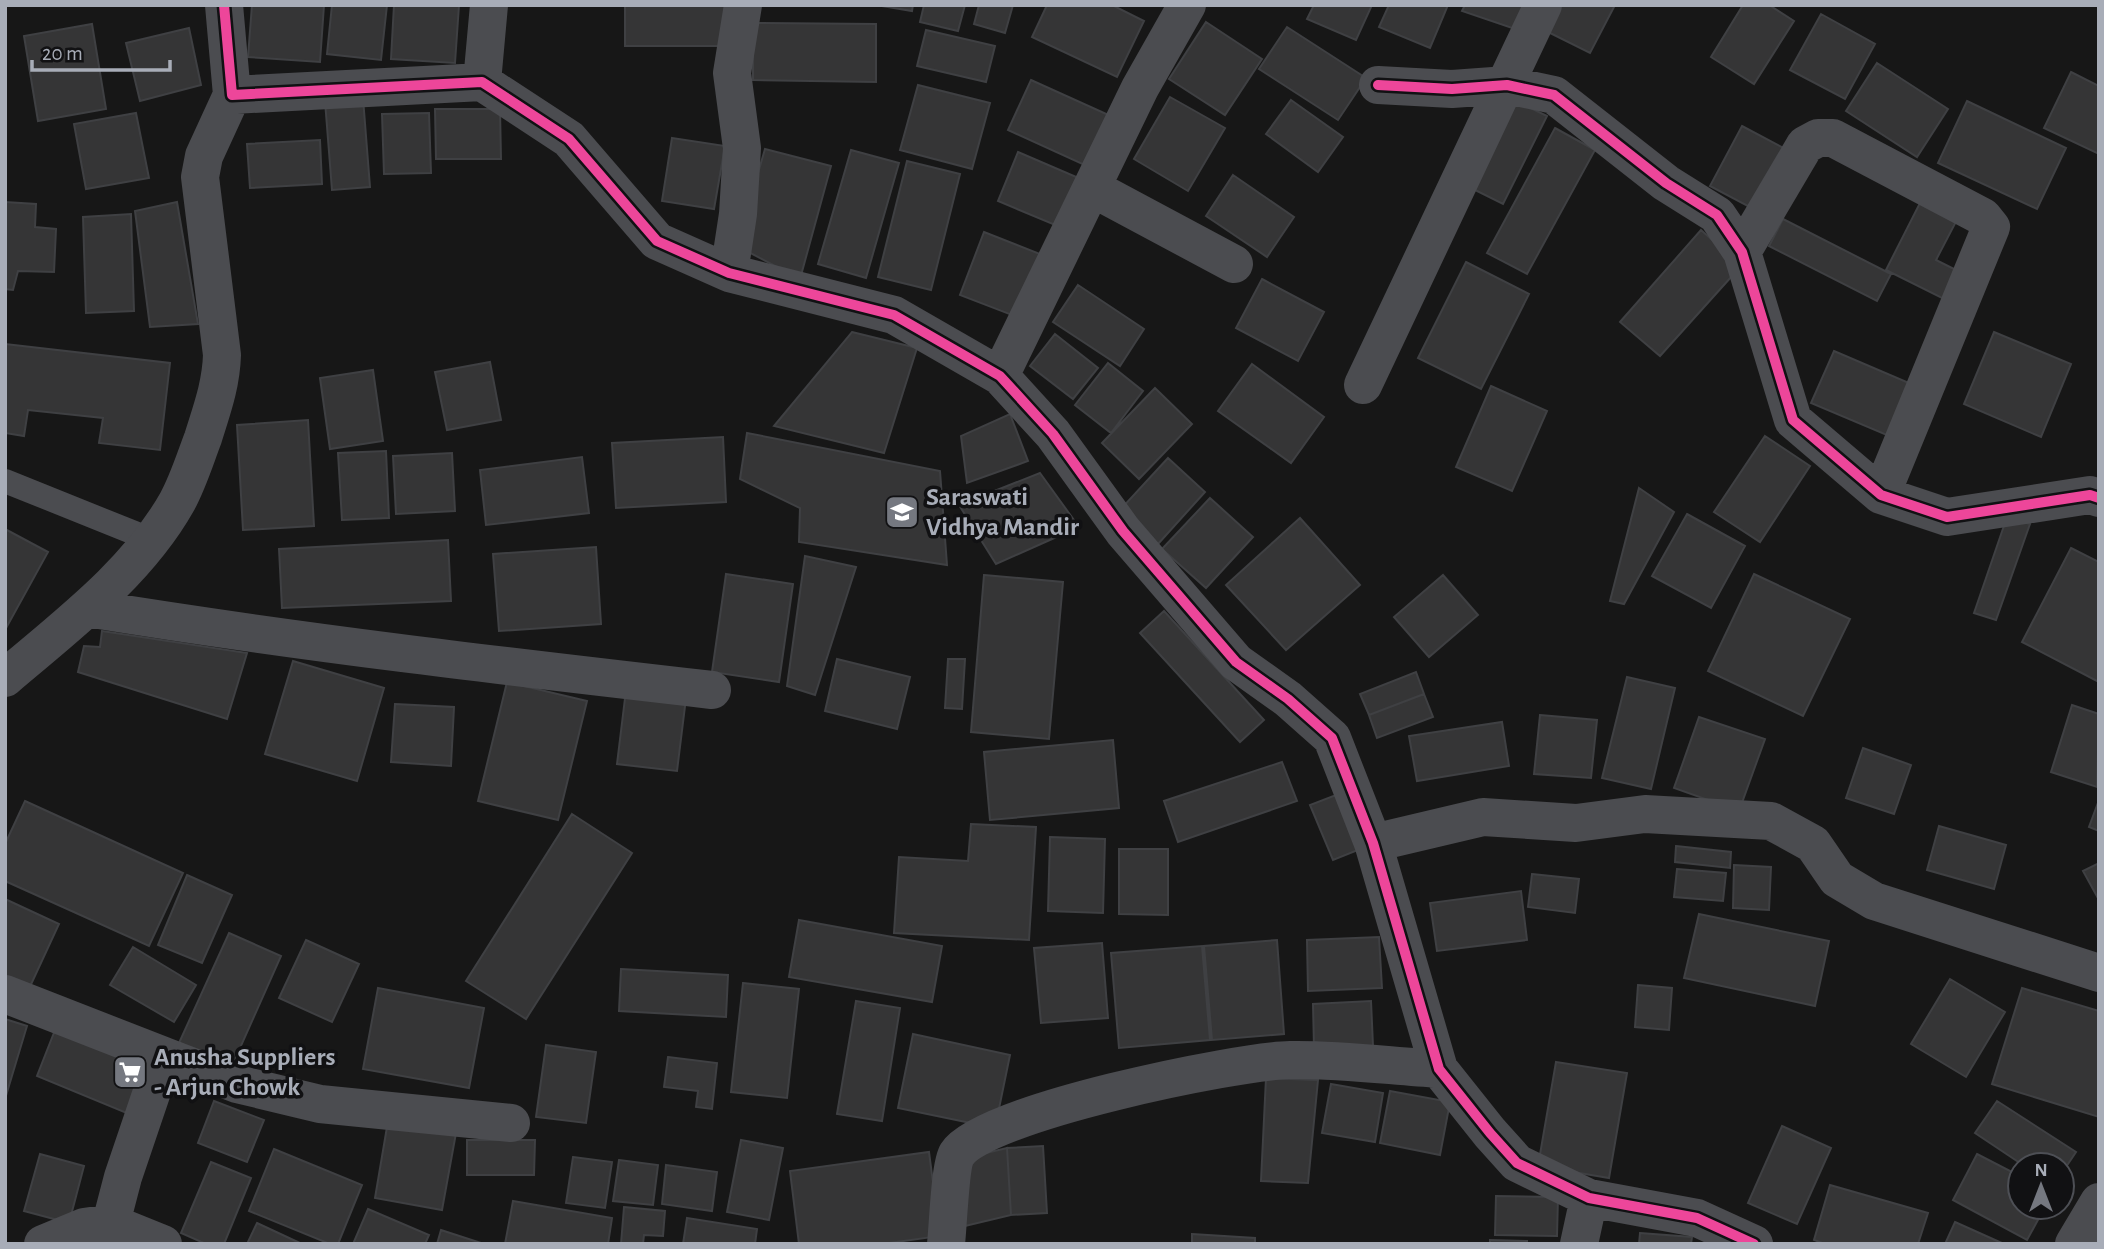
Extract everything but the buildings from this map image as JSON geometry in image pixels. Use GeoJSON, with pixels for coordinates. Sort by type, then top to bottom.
{"type":"FeatureCollection","features":[{"type":"Feature","properties":{"kind":"street"},"geometry":{"type":"LineString","coordinates":[[5,678],[87,608],[152,540],[177,501],[221,385],[222,355],[200,177],[204,156],[232,94],[224,5]]}},
{"type":"Feature","properties":{"kind":"street"},"geometry":{"type":"LineString","coordinates":[[482,82],[489,5]]}},
{"type":"Feature","properties":{"kind":"street"},"geometry":{"type":"LineString","coordinates":[[729,273],[738,214],[742,148],[732,73],[743,5]]}},
{"type":"Feature","properties":{"kind":"street"},"geometry":{"type":"LineString","coordinates":[[1000,376],[1140,89],[1187,5]]}},
{"type":"Feature","properties":{"kind":"street"},"geometry":{"type":"LineString","coordinates":[[1363,385],[1543,5]]}},
{"type":"Feature","properties":{"kind":"street"},"geometry":{"type":"LineString","coordinates":[[232,94],[482,82],[569,139],[657,241],[729,273],[894,315],[1000,376],[1054,434],[1124,531],[1236,662],[1289,699],[1332,738],[1373,843],[1439,1069],[1517,1163],[1589,1198],[1697,1218],[1754,1244]]}},
{"type":"Feature","properties":{"kind":"street"},"geometry":{"type":"LineString","coordinates":[[1378,85],[1452,89],[1507,85],[1554,94],[1666,183],[1717,215],[1742,252],[1793,420],[1881,495],[1947,517],[2090,495],[2099,498]]}},
{"type":"Feature","properties":{"kind":"street"},"geometry":{"type":"LineString","coordinates":[[1742,252],[1805,145],[1818,138],[1833,138],[1983,217],[1991,227],[1881,495]]}},
{"type":"Feature","properties":{"kind":"street"},"geometry":{"type":"LineString","coordinates":[[1091,188],[1234,264]]}},
{"type":"Feature","properties":{"kind":"street"},"geometry":{"type":"LineString","coordinates":[[87,608],[234,632],[454,661],[712,690]]}},
{"type":"Feature","properties":{"kind":"street"},"geometry":{"type":"LineString","coordinates":[[1373,843],[1483,817],[1576,823],[1645,814],[1771,821],[1813,844],[1837,879],[1874,901],[2099,973]]}},
{"type":"Feature","properties":{"kind":"street"},"geometry":{"type":"LineString","coordinates":[[5,994],[237,1084],[320,1104],[511,1124]]}},
{"type":"Feature","properties":{"kind":"street"},"geometry":{"type":"LineString","coordinates":[[111,1223],[123,1177],[164,1056]]}},
{"type":"Feature","properties":{"kind":"street"},"geometry":{"type":"LineString","coordinates":[[946,1244],[956,1156],[969,1142],[1048,1108],[1226,1069],[1289,1060],[1439,1069]]}},
{"type":"Feature","properties":{"kind":"street"},"geometry":{"type":"LineString","coordinates":[[1579,1244],[1589,1198]]}},
{"type":"Feature","properties":{"kind":"street"},"geometry":{"type":"LineString","coordinates":[[2074,1244],[2099,1202]]}},
{"type":"Feature","properties":{"kind":"street"},"geometry":{"type":"LineString","coordinates":[[43,1244],[84,1227],[111,1223],[163,1244]]}},
{"type":"Feature","properties":{"kind":"lane"},"geometry":{"type":"LineString","coordinates":[[5,481],[152,540]]}},
{"type":"Feature","properties":{"kind":"cycle path"},"geometry":{"type":"LineString","coordinates":[[224,5],[232,95],[482,82],[569,139],[657,241],[729,273],[894,315],[1000,376],[1053,434],[1123,531],[1236,662],[1288,699],[1332,738],[1373,843],[1439,1069],[1490,1133],[1517,1163],[1589,1198],[1697,1218],[1754,1244]]}},
{"type":"Feature","properties":{"kind":"cycle path"},"geometry":{"type":"LineString","coordinates":[[1378,85],[1452,89],[1507,85],[1554,95],[1666,183],[1717,215],[1742,252],[1793,420],[1881,495],[1947,517],[2090,495],[2099,498]]}},
{"type":"Feature","properties":{"kind":"place","name":"Saraswati Vidhya Mandir"},"geometry":{"type":"Point","coordinates":[902,512]}},
{"type":"Feature","properties":{"kind":"place","name":"Anusha Suppliers - Arjun Chowk"},"geometry":{"type":"Point","coordinates":[130,1072]}}]}
